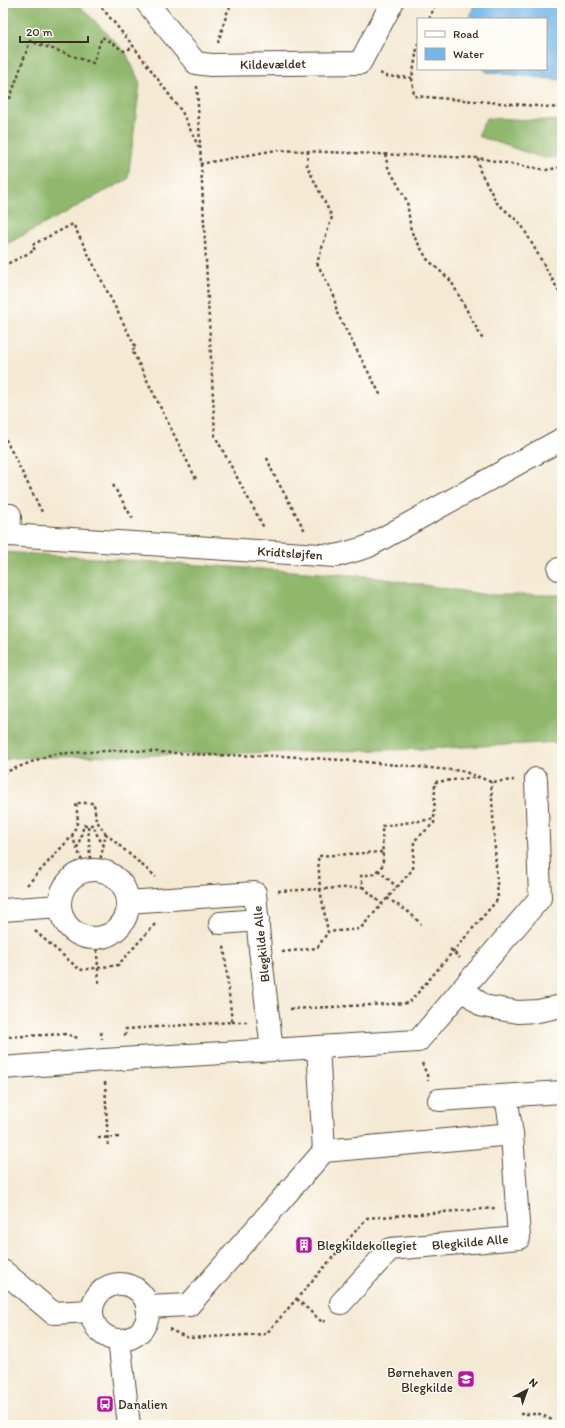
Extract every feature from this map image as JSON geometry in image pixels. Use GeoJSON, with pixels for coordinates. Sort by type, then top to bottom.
{"type":"FeatureCollection","features":[{"type":"Feature","properties":{"kind":"street"},"geometry":{"type":"LineString","coordinates":[[147,3],[204,64]]}},
{"type":"Feature","properties":{"kind":"street"},"geometry":{"type":"LineString","coordinates":[[360,63],[392,3]]}},
{"type":"Feature","properties":{"kind":"street","name":"Kildevældet"},"geometry":{"type":"LineString","coordinates":[[204,64],[360,63]]}},
{"type":"Feature","properties":{"kind":"street","name":"Kridtsløjfen"},"geometry":{"type":"LineString","coordinates":[[10,516],[9,535],[336,556],[367,547],[562,439]]}},
{"type":"Feature","properties":{"kind":"street"},"geometry":{"type":"LineString","coordinates":[[3,1068],[103,1049],[272,1050],[418,1041],[540,898],[536,779]]}},
{"type":"Feature","properties":{"kind":"street"},"geometry":{"type":"LineString","coordinates":[[92,871],[109,874],[118,880],[125,890],[128,902],[127,912],[123,922],[116,930],[107,936],[96,938],[86,937],[76,933],[68,926],[62,916],[60,906],[61,894],[67,884],[75,876],[92,871]]}},
{"type":"Feature","properties":{"kind":"street","name":"Blegkilde Alle"},"geometry":{"type":"LineString","coordinates":[[128,902],[255,893],[272,1050]]}},
{"type":"Feature","properties":{"kind":"street"},"geometry":{"type":"LineString","coordinates":[[3,910],[60,906]]}},
{"type":"Feature","properties":{"kind":"street"},"geometry":{"type":"LineString","coordinates":[[220,923],[258,920]]}},
{"type":"Feature","properties":{"kind":"street"},"geometry":{"type":"LineString","coordinates":[[463,989],[484,1006],[518,1012],[538,1011],[562,1006]]}},
{"type":"Feature","properties":{"kind":"street"},"geometry":{"type":"LineString","coordinates":[[318,1047],[324,1151]]}},
{"type":"Feature","properties":{"kind":"street"},"geometry":{"type":"LineString","coordinates":[[439,1100],[562,1092]]}},
{"type":"Feature","properties":{"kind":"street","name":"Blegkilde Alle"},"geometry":{"type":"LineString","coordinates":[[341,1303],[390,1249],[519,1238],[512,1134],[506,1096]]}},
{"type":"Feature","properties":{"kind":"street"},"geometry":{"type":"LineString","coordinates":[[147,1313],[189,1305],[324,1151],[512,1134]]}},
{"type":"Feature","properties":{"kind":"street"},"geometry":{"type":"LineString","coordinates":[[3,1271],[53,1314],[91,1311]]}},
{"type":"Feature","properties":{"kind":"street"},"geometry":{"type":"LineString","coordinates":[[120,1283],[137,1289],[143,1295],[147,1313],[143,1328],[128,1339],[119,1340],[110,1338],[99,1331],[92,1320],[91,1311],[97,1294],[103,1288],[111,1284],[120,1283]]}},
{"type":"Feature","properties":{"kind":"street"},"geometry":{"type":"LineString","coordinates":[[119,1340],[129,1425]]}},
{"type":"Feature","properties":{"kind":"path"},"geometry":{"type":"LineString","coordinates":[[98,3],[134,47],[182,112],[200,150]]}},
{"type":"Feature","properties":{"kind":"path"},"geometry":{"type":"LineString","coordinates":[[232,3],[226,13],[204,64],[200,150],[215,436],[276,552]]}},
{"type":"Feature","properties":{"kind":"path"},"geometry":{"type":"LineString","coordinates":[[428,18],[436,3]]}},
{"type":"Feature","properties":{"kind":"path"},"geometry":{"type":"LineString","coordinates":[[3,98],[10,98],[30,41],[93,63],[102,37],[124,52],[134,47]]}},
{"type":"Feature","properties":{"kind":"path"},"geometry":{"type":"LineString","coordinates":[[417,49],[412,78],[414,96],[562,108]]}},
{"type":"Feature","properties":{"kind":"path"},"geometry":{"type":"LineString","coordinates":[[360,63],[385,76],[412,78]]}},
{"type":"Feature","properties":{"kind":"path"},"geometry":{"type":"LineString","coordinates":[[200,164],[276,150],[478,158],[546,170],[562,168]]}},
{"type":"Feature","properties":{"kind":"path"},"geometry":{"type":"LineString","coordinates":[[308,151],[308,166],[332,217],[317,263],[334,296],[337,313],[381,396]]}},
{"type":"Feature","properties":{"kind":"path"},"geometry":{"type":"LineString","coordinates":[[385,154],[388,167],[407,201],[411,231],[427,259],[451,281],[483,340]]}},
{"type":"Feature","properties":{"kind":"path"},"geometry":{"type":"LineString","coordinates":[[478,158],[480,171],[498,202],[521,224],[562,297]]}},
{"type":"Feature","properties":{"kind":"path"},"geometry":{"type":"LineString","coordinates":[[3,266],[35,250],[32,245],[73,224],[136,348],[132,350],[197,481]]}},
{"type":"Feature","properties":{"kind":"path"},"geometry":{"type":"LineString","coordinates":[[3,434],[44,518]]}},
{"type":"Feature","properties":{"kind":"path"},"geometry":{"type":"LineString","coordinates":[[267,458],[273,473],[319,556]]}},
{"type":"Feature","properties":{"kind":"path"},"geometry":{"type":"LineString","coordinates":[[113,484],[135,523]]}},
{"type":"Feature","properties":{"kind":"path"},"geometry":{"type":"LineString","coordinates":[[3,773],[52,754],[123,750],[210,755],[284,756],[355,761],[462,771],[491,782],[536,779]]}},
{"type":"Feature","properties":{"kind":"path"},"geometry":{"type":"LineString","coordinates":[[328,932],[360,929],[413,868],[414,841],[434,823],[435,782],[479,777]]}},
{"type":"Feature","properties":{"kind":"path"},"geometry":{"type":"LineString","coordinates":[[287,1010],[409,1002],[498,899],[491,782]]}},
{"type":"Feature","properties":{"kind":"path"},"geometry":{"type":"LineString","coordinates":[[76,803],[94,803],[96,820],[106,834],[161,881],[164,914],[118,965],[80,970],[27,925],[24,888],[72,836],[78,821],[76,803]]}},
{"type":"Feature","properties":{"kind":"path"},"geometry":{"type":"LineString","coordinates":[[362,887],[361,876],[374,874],[382,865],[382,826],[434,820]]}},
{"type":"Feature","properties":{"kind":"path"},"geometry":{"type":"LineString","coordinates":[[76,848],[84,825],[93,825],[98,837],[104,844]]}},
{"type":"Feature","properties":{"kind":"path"},"geometry":{"type":"LineString","coordinates":[[88,826],[92,871]]}},
{"type":"Feature","properties":{"kind":"path"},"geometry":{"type":"LineString","coordinates":[[92,871],[104,844],[106,834]]}},
{"type":"Feature","properties":{"kind":"path"},"geometry":{"type":"LineString","coordinates":[[72,836],[76,848],[92,871]]}},
{"type":"Feature","properties":{"kind":"path"},"geometry":{"type":"LineString","coordinates":[[276,952],[317,948],[328,932],[320,889],[318,856],[382,852]]}},
{"type":"Feature","properties":{"kind":"path"},"geometry":{"type":"LineString","coordinates":[[378,870],[397,887]]}},
{"type":"Feature","properties":{"kind":"path"},"geometry":{"type":"LineString","coordinates":[[255,893],[362,887],[382,904]]}},
{"type":"Feature","properties":{"kind":"path"},"geometry":{"type":"LineString","coordinates":[[387,898],[422,924]]}},
{"type":"Feature","properties":{"kind":"path"},"geometry":{"type":"LineString","coordinates":[[96,938],[99,983]]}},
{"type":"Feature","properties":{"kind":"path"},"geometry":{"type":"LineString","coordinates":[[118,1037],[126,1036],[126,1029],[232,1022],[224,946],[231,945]]}},
{"type":"Feature","properties":{"kind":"path"},"geometry":{"type":"LineString","coordinates":[[3,1037],[66,1034],[79,1039]]}},
{"type":"Feature","properties":{"kind":"path"},"geometry":{"type":"LineString","coordinates":[[94,1038],[103,1049],[109,1137],[108,1147]]}},
{"type":"Feature","properties":{"kind":"path"},"geometry":{"type":"LineString","coordinates":[[418,1041],[420,1058],[427,1074],[428,1086],[439,1100]]}},
{"type":"Feature","properties":{"kind":"path"},"geometry":{"type":"LineString","coordinates":[[98,1138],[120,1137]]}},
{"type":"Feature","properties":{"kind":"path"},"geometry":{"type":"LineString","coordinates":[[147,1313],[188,1338],[266,1334],[367,1218],[517,1207]]}},
{"type":"Feature","properties":{"kind":"path"},"geometry":{"type":"LineString","coordinates":[[520,1414],[540,1414],[562,1424]]}},
{"type":"Feature","properties":{"kind":"green space"},"geometry":{"type":"Polygon","coordinates":[[[3,3],[77,3],[126,53],[140,83],[128,179],[3,246],[3,3]]]}},
{"type":"Feature","properties":{"kind":"green space"},"geometry":{"type":"Polygon","coordinates":[[[486,118],[562,121],[562,157],[543,158],[478,136],[486,118]]]}},
{"type":"Feature","properties":{"kind":"green space"},"geometry":{"type":"Polygon","coordinates":[[[3,552],[366,576],[488,595],[562,595],[562,742],[426,749],[12,758],[3,761],[3,552]]]}},
{"type":"Feature","properties":{"kind":"water"},"geometry":{"type":"Polygon","coordinates":[[[474,3],[562,3],[562,80],[487,72],[484,70],[547,70],[547,18],[470,18],[474,3]]]}},
{"type":"Feature","properties":{"kind":"place","name":"Blegkildekollegiet"},"geometry":{"type":"Point","coordinates":[304,1245]}},
{"type":"Feature","properties":{"kind":"place","name":"Børnehaven Blegkilde"},"geometry":{"type":"Point","coordinates":[466,1379]}},
{"type":"Feature","properties":{"kind":"place","name":"Danalien"},"geometry":{"type":"Point","coordinates":[105,1404]}}]}
